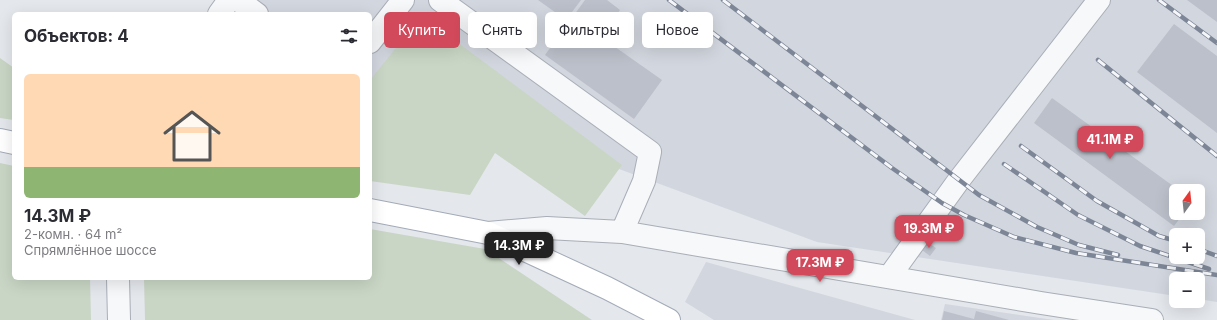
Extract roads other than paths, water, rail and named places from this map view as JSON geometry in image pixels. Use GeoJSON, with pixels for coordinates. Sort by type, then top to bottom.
{"type":"FeatureCollection","features":[{"type":"Feature","properties":{"kind":"main road"},"geometry":{"type":"LineString","coordinates":[[0,140],[12,143]]}},
{"type":"Feature","properties":{"kind":"main road"},"geometry":{"type":"LineString","coordinates":[[372,210],[488,232],[606,288],[668,320]]}},
{"type":"Feature","properties":{"kind":"street"},"geometry":{"type":"LineString","coordinates":[[220,12],[229,0]]}},
{"type":"Feature","properties":{"kind":"street"},"geometry":{"type":"LineString","coordinates":[[238,0],[254,12]]}},
{"type":"Feature","properties":{"kind":"street"},"geometry":{"type":"LineString","coordinates":[[372,39],[403,0]]}},
{"type":"Feature","properties":{"kind":"street"},"geometry":{"type":"LineString","coordinates":[[440,0],[650,152],[644,181],[622,232]]}},
{"type":"Feature","properties":{"kind":"street"},"geometry":{"type":"LineString","coordinates":[[888,277],[959,180],[1099,0]]}},
{"type":"Feature","properties":{"kind":"street"},"geometry":{"type":"LineString","coordinates":[[488,232],[547,228],[622,232],[1041,303],[1152,320]]}},
{"type":"Feature","properties":{"kind":"street"},"geometry":{"type":"LineString","coordinates":[[118,280],[119,320]]}},
{"type":"Feature","properties":{"kind":"railway"},"geometry":{"type":"LineString","coordinates":[[669,0],[892,168],[942,203],[964,215],[1014,237],[1076,253],[1217,275]]}},
{"type":"Feature","properties":{"kind":"railway"},"geometry":{"type":"LineString","coordinates":[[723,0],[979,195],[1037,227],[1079,245],[1118,255]]}},
{"type":"Feature","properties":{"kind":"railway"},"geometry":{"type":"LineString","coordinates":[[1159,0],[1217,43]]}},
{"type":"Feature","properties":{"kind":"railway"},"geometry":{"type":"LineString","coordinates":[[1098,60],[1217,156]]}},
{"type":"Feature","properties":{"kind":"railway"},"geometry":{"type":"LineString","coordinates":[[1021,146],[1097,201],[1159,236],[1169,239]]}},
{"type":"Feature","properties":{"kind":"railway"},"geometry":{"type":"LineString","coordinates":[[1004,164],[1078,215],[1140,246],[1209,269]]}},
{"type":"Feature","properties":{"kind":"railway"},"geometry":{"type":"LineString","coordinates":[[1205,252],[1217,256]]}}]}
